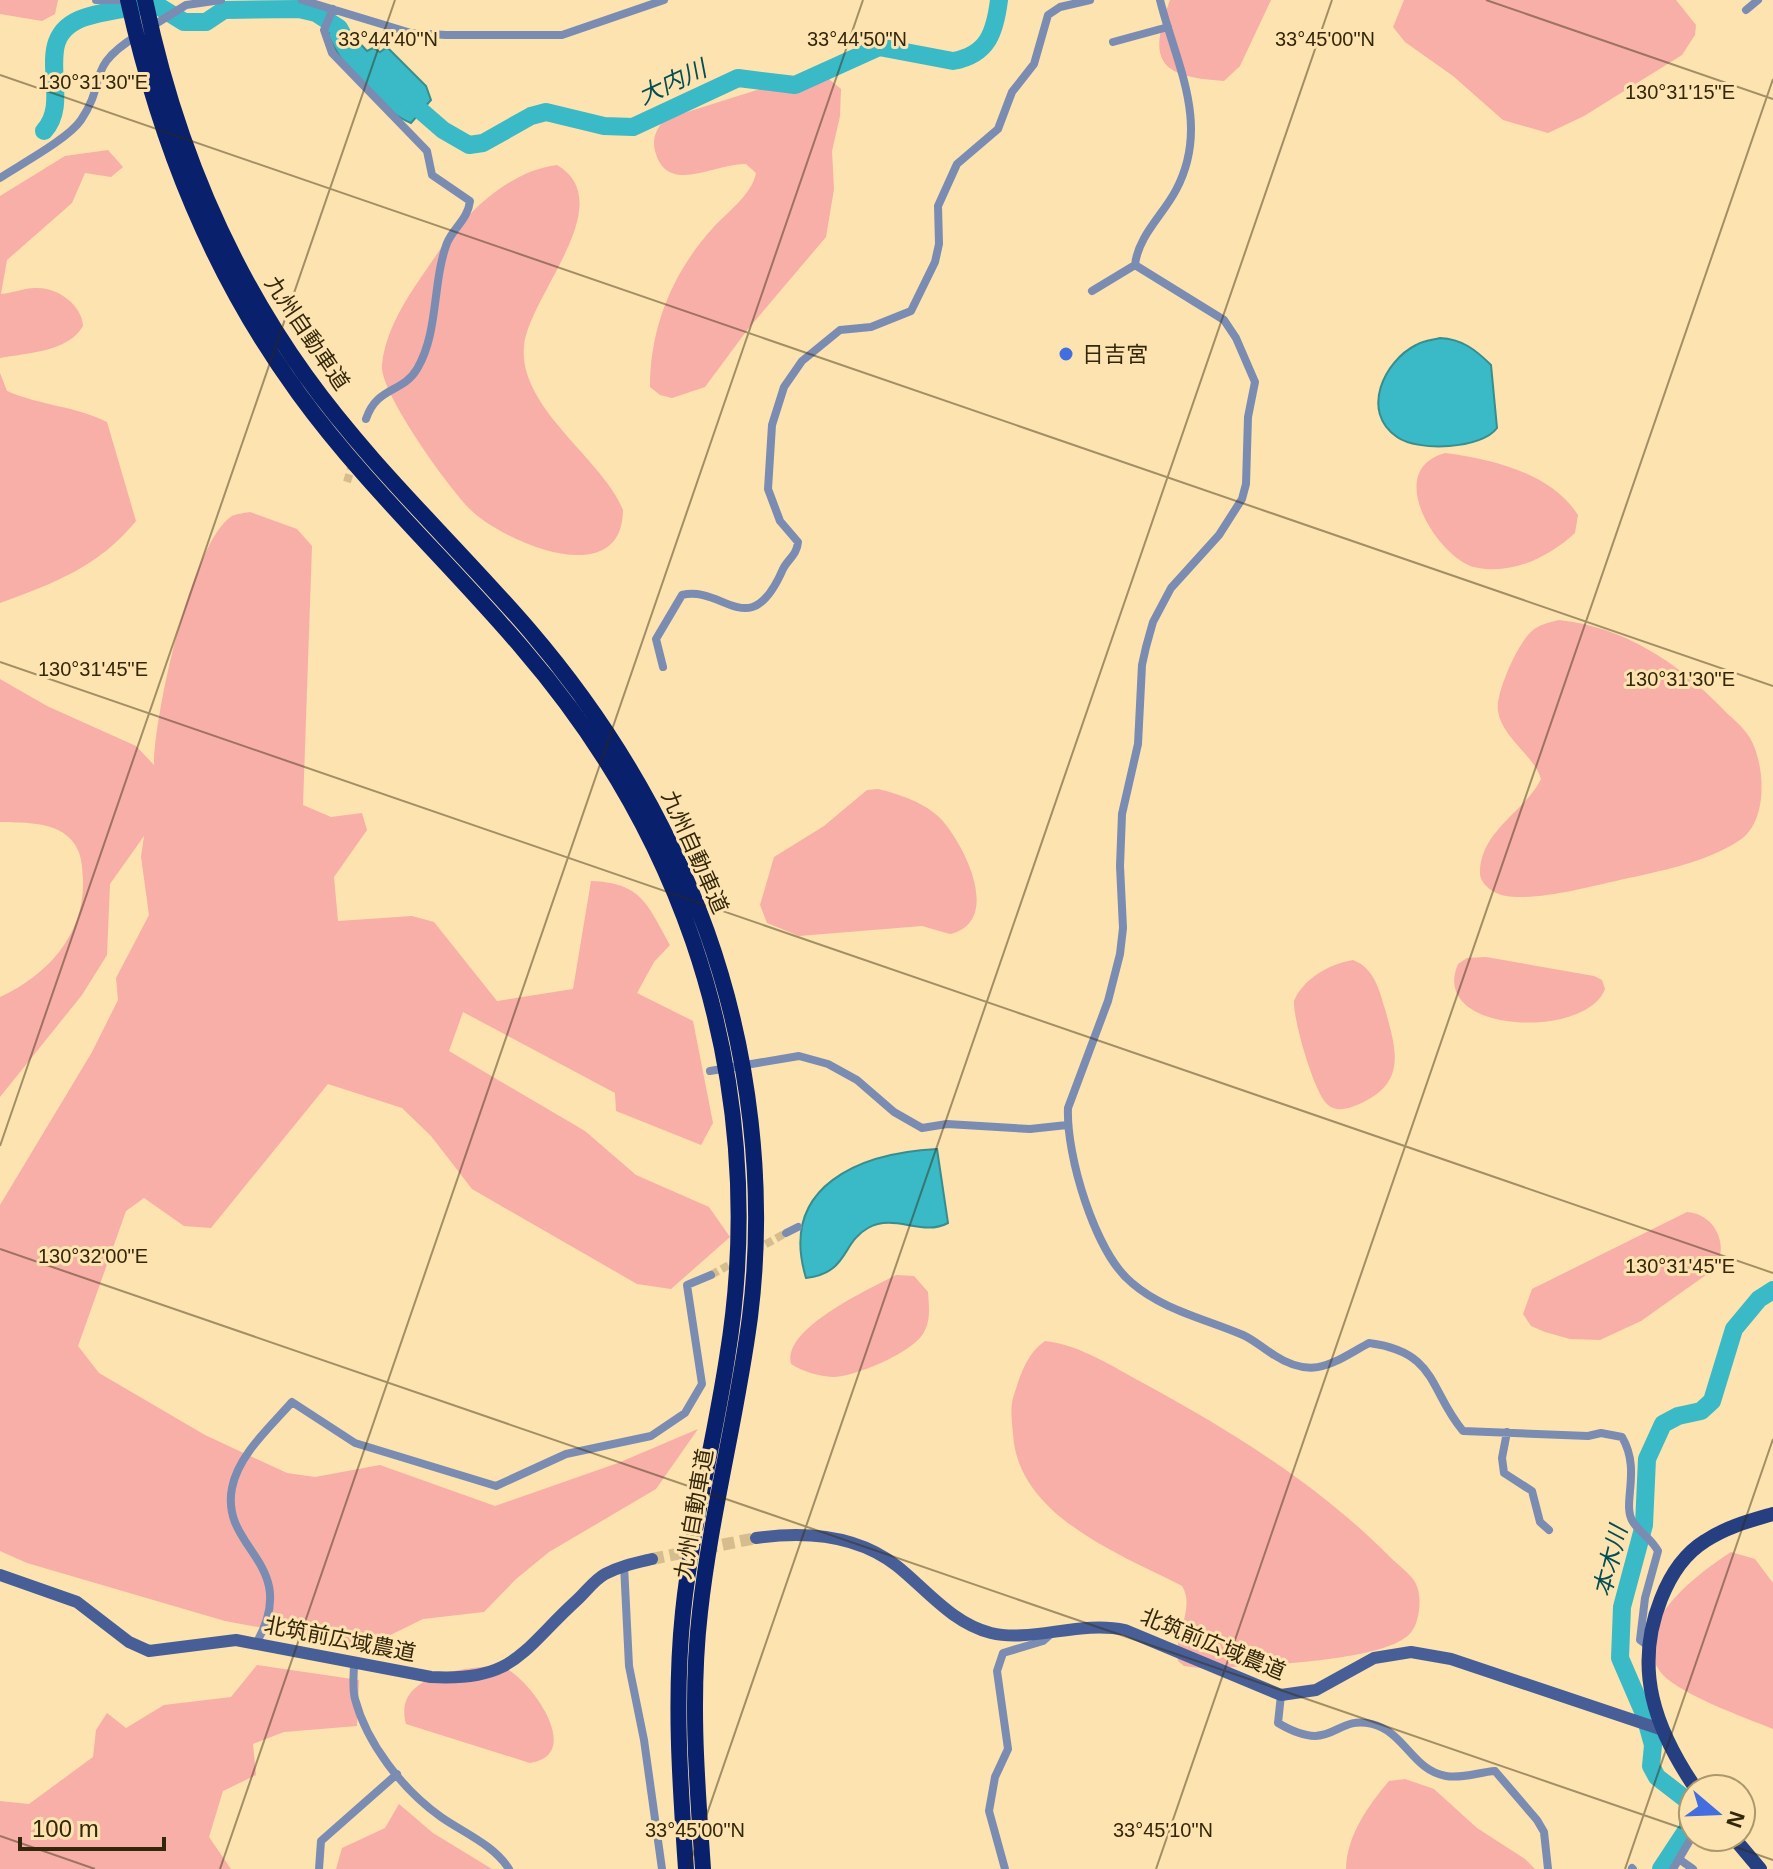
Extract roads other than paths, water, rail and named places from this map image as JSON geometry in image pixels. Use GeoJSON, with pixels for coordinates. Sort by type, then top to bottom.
{"type":"FeatureCollection","features":[{"type":"Feature","properties":{"kind":"highway","name":"九州自動車道"},"geometry":{"type":"LineString","coordinates":[[126,0],[201,188],[252,293],[306,377],[347,428],[532,634],[609,735],[662,825],[691,889],[723,983],[745,1080],[755,1183],[755,1238],[746,1342],[712,1524],[696,1652],[695,1740],[703,1869]]}},
{"type":"Feature","properties":{"kind":"highway","name":"九州自動車道"},"geometry":{"type":"LineString","coordinates":[[145,0],[155,76],[197,220],[268,350],[335,441],[521,646],[580,722],[645,828],[673,891],[706,984],[730,1088],[739,1232],[727,1358],[697,1517],[680,1648],[678,1742],[686,1869]]}},
{"type":"Feature","properties":{"kind":"main road"},"geometry":{"type":"LineString","coordinates":[[1686,1773],[1656,1728],[1648,1678],[1647,1645],[1665,1588],[1691,1551],[1723,1530],[1773,1514]]}},
{"type":"Feature","properties":{"kind":"main road"},"geometry":{"type":"LineString","coordinates":[[1746,1853],[1760,1869]]}},
{"type":"Feature","properties":{"kind":"street"},"geometry":{"type":"LineString","coordinates":[[96,0],[126,0]]}},
{"type":"Feature","properties":{"kind":"street"},"geometry":{"type":"LineString","coordinates":[[0,178],[64,137],[80,121],[108,56],[183,2],[221,0]]}},
{"type":"Feature","properties":{"kind":"street"},"geometry":{"type":"LineString","coordinates":[[302,0],[411,33],[562,35],[664,0]]}},
{"type":"Feature","properties":{"kind":"street"},"geometry":{"type":"LineString","coordinates":[[663,667],[656,639],[682,595],[699,595],[737,607],[760,602],[776,588],[798,542],[780,521],[768,489],[772,425],[784,387],[802,361],[840,330],[871,327],[911,311],[935,262],[939,244],[938,206],[957,164],[998,129],[1012,92],[1034,64],[1048,15],[1060,7],[1090,0]]}},
{"type":"Feature","properties":{"kind":"street"},"geometry":{"type":"LineString","coordinates":[[1135,265],[1136,255],[1153,223],[1177,189],[1189,153],[1190,96],[1160,0]]}},
{"type":"Feature","properties":{"kind":"street"},"geometry":{"type":"LineString","coordinates":[[1746,10],[1758,0]]}},
{"type":"Feature","properties":{"kind":"street"},"geometry":{"type":"LineString","coordinates":[[333,9],[324,30],[332,53],[427,151],[432,175],[470,201],[469,213],[447,242],[424,355],[415,373],[371,403],[366,419]]}},
{"type":"Feature","properties":{"kind":"street"},"geometry":{"type":"LineString","coordinates":[[1113,42],[1168,27]]}},
{"type":"Feature","properties":{"kind":"street"},"geometry":{"type":"LineString","coordinates":[[1092,291],[1135,265]]}},
{"type":"Feature","properties":{"kind":"street"},"geometry":{"type":"LineString","coordinates":[[1135,265],[1224,320],[1236,338],[1255,382],[1248,417],[1246,484],[1242,499],[1219,535],[1171,588],[1153,622],[1142,665],[1138,744],[1122,814],[1120,866],[1123,928],[1120,954],[1108,1001],[1068,1108],[1067,1125],[1088,1208],[1104,1243],[1131,1283],[1176,1310],[1247,1337],[1292,1366],[1313,1368],[1350,1357],[1369,1343],[1386,1345],[1430,1372],[1463,1431],[1601,1433],[1622,1437],[1632,1453],[1634,1469],[1629,1506],[1632,1522],[1652,1539],[1658,1551],[1641,1624],[1640,1640],[1647,1645]]}},
{"type":"Feature","properties":{"kind":"street"},"geometry":{"type":"LineString","coordinates":[[710,1071],[799,1056],[828,1064],[857,1080],[894,1112],[922,1128],[947,1124],[1030,1129],[1067,1125]]}},
{"type":"Feature","properties":{"kind":"street"},"geometry":{"type":"LineString","coordinates":[[786,1233],[798,1227]]}},
{"type":"Feature","properties":{"kind":"street"},"geometry":{"type":"LineString","coordinates":[[257,1642],[273,1605],[271,1583],[230,1504],[232,1485],[239,1468],[292,1402],[355,1443],[496,1486],[566,1454],[651,1436],[685,1413],[702,1384],[687,1285],[711,1275]]}},
{"type":"Feature","properties":{"kind":"street"},"geometry":{"type":"LineString","coordinates":[[1507,1432],[1502,1458],[1504,1473],[1532,1491],[1540,1522],[1549,1530]]}},
{"type":"Feature","properties":{"kind":"street","name":"北筑前広域農道"},"geometry":{"type":"LineString","coordinates":[[756,1538],[818,1534],[874,1551],[946,1611],[984,1631],[1005,1635],[1107,1626],[1125,1630],[1281,1695],[1316,1690],[1374,1658],[1411,1652],[1464,1663],[1656,1728]]}},
{"type":"Feature","properties":{"kind":"street","name":"北筑前広域農道"},"geometry":{"type":"LineString","coordinates":[[0,1575],[77,1602],[129,1642],[149,1651],[219,1641],[257,1642],[458,1679],[498,1670],[536,1644],[601,1576],[624,1565],[652,1559]]}},
{"type":"Feature","properties":{"kind":"street"},"geometry":{"type":"LineString","coordinates":[[624,1565],[629,1666],[644,1740],[662,1869]]}},
{"type":"Feature","properties":{"kind":"street"},"geometry":{"type":"LineString","coordinates":[[1005,1869],[989,1811],[995,1777],[1008,1749],[997,1671],[1003,1653],[1043,1641],[1056,1630]]}},
{"type":"Feature","properties":{"kind":"street"},"geometry":{"type":"LineString","coordinates":[[354,1662],[354,1696],[365,1728],[397,1774],[438,1815],[501,1856],[509,1869]]}},
{"type":"Feature","properties":{"kind":"street"},"geometry":{"type":"LineString","coordinates":[[1281,1695],[1278,1723],[1303,1736],[1321,1738],[1346,1726],[1369,1722],[1390,1731],[1420,1764],[1442,1776],[1495,1771],[1544,1832],[1548,1869]]}},
{"type":"Feature","properties":{"kind":"street"},"geometry":{"type":"LineString","coordinates":[[319,1869],[321,1841],[397,1774]]}},
{"type":"Feature","properties":{"kind":"street"},"geometry":{"type":"LineString","coordinates":[[1673,1869],[1682,1853]]}},
{"type":"Feature","properties":{"kind":"street"},"geometry":{"type":"LineString","coordinates":[[1679,1859],[1693,1869]]}},
{"type":"Feature","properties":{"kind":"water"},"geometry":{"type":"Polygon","coordinates":[[[341,23],[367,51],[373,48],[380,52],[387,47],[426,86],[431,100],[411,123],[374,97],[341,58],[328,34],[341,23]]]}},
{"type":"Feature","properties":{"kind":"water"},"geometry":{"type":"Polygon","coordinates":[[[1440,338],[1468,346],[1491,365],[1497,428],[1489,435],[1464,444],[1434,446],[1407,442],[1386,427],[1378,401],[1381,388],[1386,375],[1404,353],[1418,344],[1440,338]]]}},
{"type":"Feature","properties":{"kind":"water"},"geometry":{"type":"Polygon","coordinates":[[[937,1149],[948,1223],[928,1228],[878,1224],[859,1234],[830,1270],[806,1278],[800,1246],[804,1219],[815,1197],[832,1180],[855,1167],[881,1158],[937,1149]]]}},
{"type":"Feature","properties":{"kind":"waterway","name":"大内川"},"geometry":{"type":"LineString","coordinates":[[405,97],[443,130],[469,145],[483,143],[531,116],[546,112],[604,126],[633,127],[738,78],[795,85],[879,47],[953,61],[965,58],[982,48],[988,40],[999,0]]}},
{"type":"Feature","properties":{"kind":"waterway","name":"大内川"},"geometry":{"type":"LineString","coordinates":[[44,131],[52,117],[55,102],[54,69],[58,38],[68,26],[86,17],[155,4],[184,22],[206,22],[224,10],[299,9],[316,13],[339,28],[350,48]]}},
{"type":"Feature","properties":{"kind":"waterway","name":"本木川"},"geometry":{"type":"LineString","coordinates":[[1661,1869],[1688,1828],[1688,1801],[1657,1777],[1651,1766],[1653,1745],[1645,1716],[1620,1658],[1622,1607],[1644,1525],[1647,1459],[1663,1424],[1678,1416],[1701,1411],[1712,1401],[1734,1329],[1759,1299],[1773,1290]]}},
{"type":"Feature","properties":{"kind":"tunnel"},"geometry":{"type":"LineString","coordinates":[[347,482],[353,462]]}},
{"type":"Feature","properties":{"kind":"tunnel"},"geometry":{"type":"LineString","coordinates":[[755,1250],[786,1233]]}},
{"type":"Feature","properties":{"kind":"tunnel"},"geometry":{"type":"LineString","coordinates":[[711,1275],[736,1261]]}},
{"type":"Feature","properties":{"kind":"tunnel"},"geometry":{"type":"LineString","coordinates":[[652,1559],[756,1538]]}},
{"type":"Feature","properties":{"kind":"place","name":"日吉宮"},"geometry":{"type":"Point","coordinates":[1066,354]}}]}
